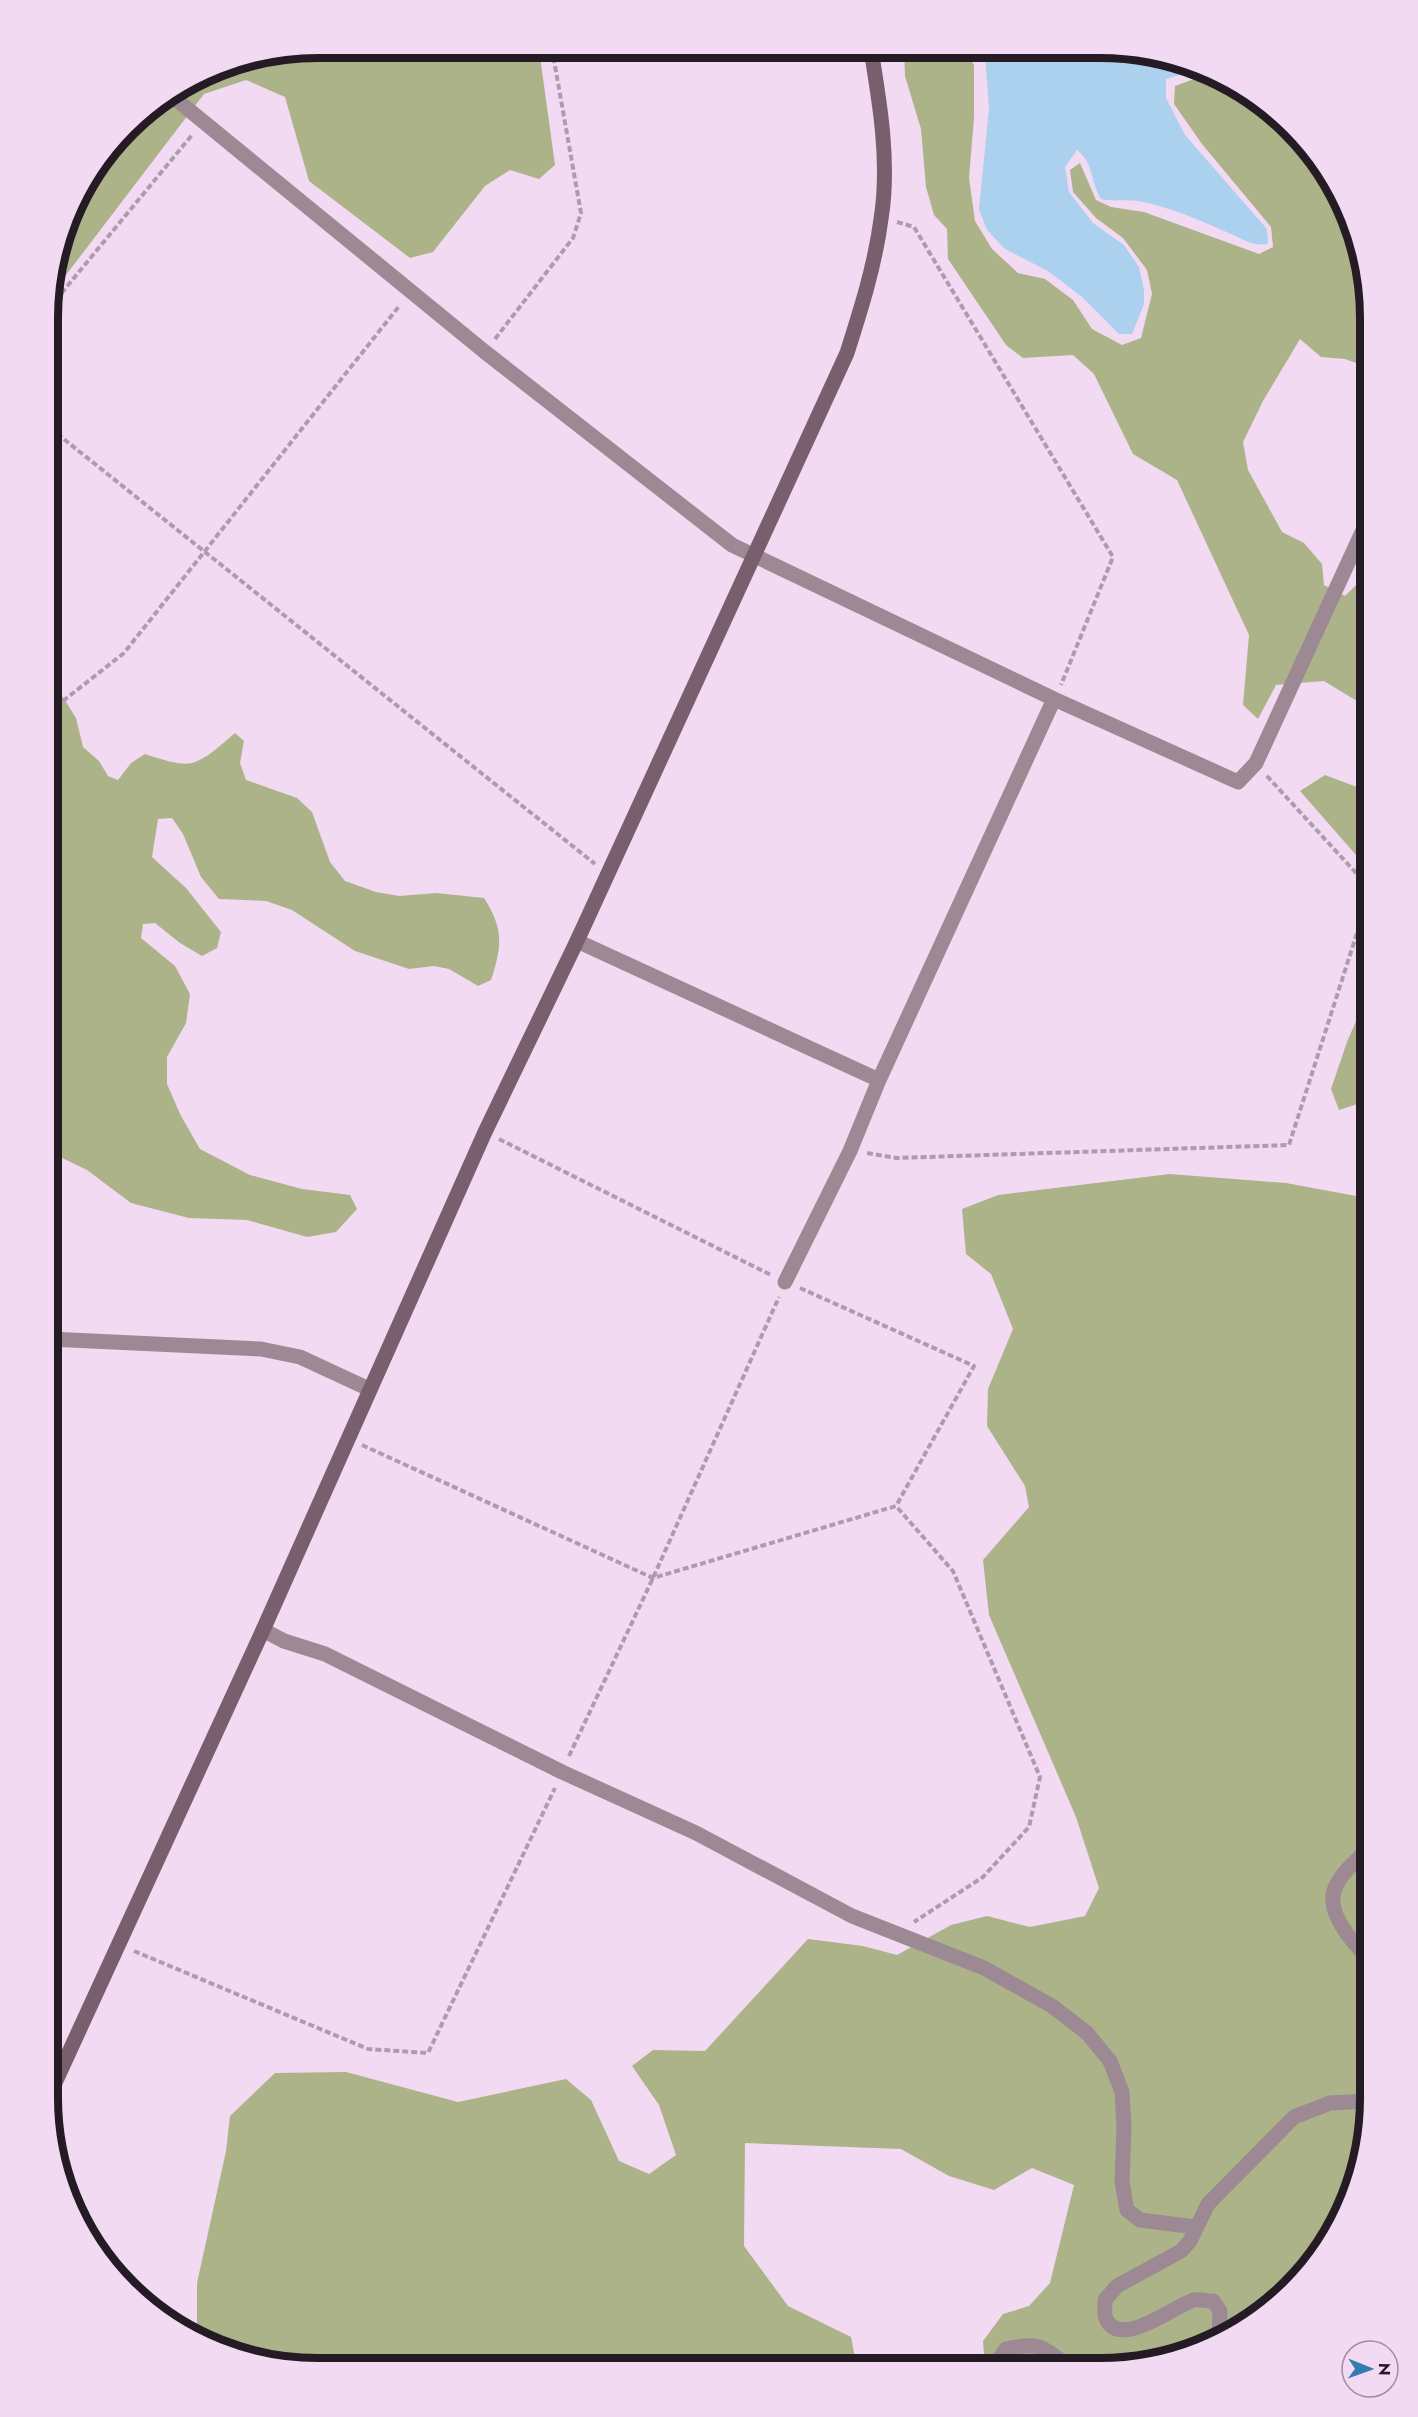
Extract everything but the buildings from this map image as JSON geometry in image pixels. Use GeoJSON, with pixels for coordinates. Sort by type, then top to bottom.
{"type":"FeatureCollection","features":[{"type":"Feature","properties":{"kind":"street"},"geometry":{"type":"LineString","coordinates":[[58,2076],[263,1630],[484,1132],[577,941],[847,353],[869,285],[882,217],[883,168],[880,103],[872,58]]}},
{"type":"Feature","properties":{"kind":"street"},"geometry":{"type":"LineString","coordinates":[[177,100],[485,352],[732,545],[1054,699],[1238,782],[1256,763],[1360,537]]}},
{"type":"Feature","properties":{"kind":"street"},"geometry":{"type":"LineString","coordinates":[[785,1282],[850,1150],[879,1080],[1054,699]]}},
{"type":"Feature","properties":{"kind":"street"},"geometry":{"type":"LineString","coordinates":[[577,941],[879,1080]]}},
{"type":"Feature","properties":{"kind":"street"},"geometry":{"type":"LineString","coordinates":[[58,1339],[261,1349],[300,1357],[369,1389]]}},
{"type":"Feature","properties":{"kind":"street"},"geometry":{"type":"LineString","coordinates":[[263,1630],[284,1641],[325,1654],[562,1772],[696,1833],[852,1916],[898,1932],[984,1968],[1052,2006],[1087,2033],[1110,2061],[1122,2092],[1124,2127],[1122,2182],[1127,2210],[1140,2220],[1196,2227]]}},
{"type":"Feature","properties":{"kind":"street"},"geometry":{"type":"LineString","coordinates":[[1360,1857],[1349,1867],[1333,1892],[1335,1913],[1352,1942],[1360,1950]]}},
{"type":"Feature","properties":{"kind":"street"},"geometry":{"type":"LineString","coordinates":[[1219,2329],[1220,2311],[1213,2301],[1195,2300],[1143,2325],[1127,2330],[1114,2328],[1106,2319],[1105,2300],[1117,2286],[1181,2251],[1190,2241],[1208,2204],[1294,2117],[1330,2103],[1360,2101]]}},
{"type":"Feature","properties":{"kind":"street"},"geometry":{"type":"LineString","coordinates":[[1000,2358],[1006,2349],[1029,2344],[1048,2349],[1061,2358]]}},
{"type":"Feature","properties":{"kind":"path"},"geometry":{"type":"LineString","coordinates":[[485,352],[573,238],[581,213],[554,58]]}},
{"type":"Feature","properties":{"kind":"path"},"geometry":{"type":"LineString","coordinates":[[60,295],[192,135],[199,118]]}},
{"type":"Feature","properties":{"kind":"path"},"geometry":{"type":"LineString","coordinates":[[882,217],[914,227],[1113,557],[1054,699]]}},
{"type":"Feature","properties":{"kind":"path"},"geometry":{"type":"LineString","coordinates":[[63,701],[124,653],[411,290]]}},
{"type":"Feature","properties":{"kind":"path"},"geometry":{"type":"LineString","coordinates":[[58,434],[582,854],[609,872]]}},
{"type":"Feature","properties":{"kind":"path"},"geometry":{"type":"LineString","coordinates":[[1256,763],[1360,877]]}},
{"type":"Feature","properties":{"kind":"path"},"geometry":{"type":"LineString","coordinates":[[850,1150],[897,1158],[1289,1145],[1360,921]]}},
{"type":"Feature","properties":{"kind":"path"},"geometry":{"type":"LineString","coordinates":[[348,1439],[653,1578],[896,1506],[974,1366],[785,1282],[484,1132]]}},
{"type":"Feature","properties":{"kind":"path"},"geometry":{"type":"LineString","coordinates":[[118,1944],[368,2049],[428,2053],[653,1578],[785,1282]]}},
{"type":"Feature","properties":{"kind":"path"},"geometry":{"type":"LineString","coordinates":[[896,1506],[953,1571],[1040,1777],[1029,1827],[984,1877],[898,1932]]}},
{"type":"Feature","properties":{"kind":"green space"},"geometry":{"type":"Polygon","coordinates":[[[319,58],[540,58],[555,165],[539,179],[510,170],[485,186],[433,252],[410,258],[309,181],[285,97],[246,80],[204,94],[61,281],[67,251],[78,219],[102,174],[123,147],[160,112],[189,93],[219,78],[268,63],[319,58]]]}},
{"type":"Feature","properties":{"kind":"green space"},"geometry":{"type":"Polygon","coordinates":[[[904,58],[970,58],[974,65],[974,118],[969,178],[975,221],[992,249],[1018,273],[1045,279],[1073,300],[1092,329],[1122,345],[1141,338],[1152,294],[1147,270],[1123,238],[1096,218],[1073,192],[1070,170],[1080,163],[1096,200],[1111,207],[1144,212],[1259,254],[1273,247],[1271,227],[1202,144],[1174,104],[1175,86],[1194,79],[1202,80],[1229,93],[1271,123],[1306,160],[1333,204],[1351,251],[1359,302],[1360,364],[1345,359],[1321,357],[1300,339],[1263,401],[1243,442],[1248,470],[1282,532],[1304,543],[1322,564],[1324,585],[1345,596],[1360,581],[1360,703],[1324,681],[1276,685],[1258,719],[1243,705],[1249,635],[1177,480],[1133,454],[1094,374],[1073,355],[1023,358],[1006,345],[948,259],[947,229],[934,215],[926,187],[921,129],[905,76],[904,58]]]}},
{"type":"Feature","properties":{"kind":"green space"},"geometry":{"type":"Polygon","coordinates":[[[58,689],[76,718],[83,747],[99,761],[108,776],[118,780],[131,763],[145,754],[174,763],[186,764],[198,761],[235,733],[244,741],[240,763],[246,780],[297,798],[312,812],[330,862],[345,881],[376,892],[399,896],[436,893],[484,898],[495,919],[499,938],[491,980],[478,986],[449,969],[434,966],[409,969],[355,951],[292,910],[266,901],[219,899],[201,877],[183,834],[172,818],[158,819],[152,857],[186,888],[221,932],[217,948],[202,956],[180,943],[155,923],[143,924],[141,938],[175,966],[190,994],[186,1023],[167,1057],[167,1084],[181,1116],[200,1149],[250,1175],[302,1189],[350,1195],[357,1209],[336,1232],[307,1237],[247,1220],[189,1218],[131,1203],[87,1170],[58,1156],[58,689]]]}},
{"type":"Feature","properties":{"kind":"green space"},"geometry":{"type":"Polygon","coordinates":[[[1325,775],[1360,790],[1360,860],[1300,791],[1325,775]]]}},
{"type":"Feature","properties":{"kind":"green space"},"geometry":{"type":"Polygon","coordinates":[[[1360,1012],[1360,1103],[1339,1110],[1331,1089],[1360,1012]]]}},
{"type":"Feature","properties":{"kind":"green space"},"geometry":{"type":"Polygon","coordinates":[[[1170,1174],[1286,1183],[1356,1196],[1360,1193],[1360,2098],[1351,2166],[1340,2198],[1316,2243],[1295,2270],[1258,2305],[1214,2332],[1183,2345],[1150,2354],[1116,2358],[984,2358],[983,2341],[1003,2314],[1029,2306],[1050,2283],[1074,2185],[1032,2168],[994,2190],[949,2176],[901,2149],[745,2143],[744,2246],[788,2306],[851,2337],[855,2358],[302,2358],[251,2350],[197,2328],[197,2283],[226,2151],[230,2116],[275,2073],[346,2072],[458,2102],[566,2079],[591,2100],[619,2161],[649,2174],[676,2155],[659,2105],[632,2066],[653,2050],[705,2051],[808,1939],[863,1946],[897,1955],[951,1925],[987,1916],[1030,1927],[1085,1916],[1099,1888],[1076,1817],[989,1615],[983,1560],[1029,1507],[1025,1486],[987,1426],[988,1389],[1013,1329],[991,1274],[966,1254],[962,1209],[998,1195],[1170,1174]]]}},
{"type":"Feature","properties":{"kind":"water"},"geometry":{"type":"Polygon","coordinates":[[[985,58],[1116,59],[1150,63],[1186,73],[1166,79],[1166,98],[1185,135],[1267,229],[1268,244],[1250,242],[1162,207],[1138,201],[1101,199],[1089,166],[1077,150],[1065,167],[1069,192],[1093,223],[1124,245],[1139,267],[1144,290],[1144,304],[1132,334],[1119,334],[1082,297],[1048,271],[1005,249],[987,230],[979,209],[989,108],[985,58]]]}}]}
